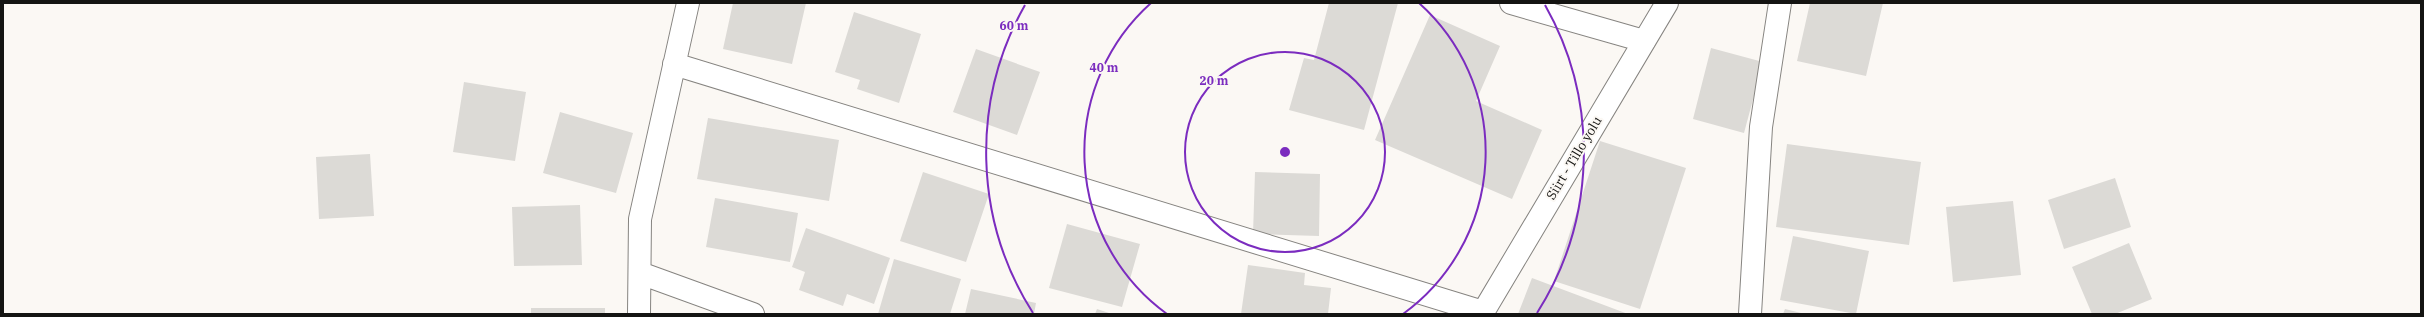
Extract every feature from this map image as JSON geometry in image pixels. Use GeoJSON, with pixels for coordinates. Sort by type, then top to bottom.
{"type":"FeatureCollection","features":[{"type":"Feature","properties":{"kind":"street"},"geometry":{"type":"LineString","coordinates":[[639,314],[640,219],[688,3]]}},
{"type":"Feature","properties":{"kind":"street"},"geometry":{"type":"LineString","coordinates":[[1511,3],[1644,41]]}},
{"type":"Feature","properties":{"kind":"street","name":"Siirt - Tillo yolu"},"geometry":{"type":"LineString","coordinates":[[1483,313],[1667,3]]}},
{"type":"Feature","properties":{"kind":"street"},"geometry":{"type":"LineString","coordinates":[[1750,314],[1761,127],[1780,3]]}},
{"type":"Feature","properties":{"kind":"street"},"geometry":{"type":"LineString","coordinates":[[674,64],[1483,313]]}},
{"type":"Feature","properties":{"kind":"street"},"geometry":{"type":"LineString","coordinates":[[640,273],[753,314]]}},
{"type":"Feature","properties":{"kind":"building"},"geometry":{"type":"Polygon","coordinates":[[[733,3],[806,3],[792,64],[723,49],[733,3]]]}},
{"type":"Feature","properties":{"kind":"building"},"geometry":{"type":"Polygon","coordinates":[[[1329,3],[1398,3],[1364,130],[1289,110],[1304,58],[1314,60],[1329,3]]]}},
{"type":"Feature","properties":{"kind":"building"},"geometry":{"type":"Polygon","coordinates":[[[1810,3],[1883,3],[1866,76],[1797,61],[1810,3]]]}},
{"type":"Feature","properties":{"kind":"building"},"geometry":{"type":"Polygon","coordinates":[[[854,12],[921,34],[899,103],[857,89],[860,80],[835,72],[854,12]]]}},
{"type":"Feature","properties":{"kind":"building"},"geometry":{"type":"Polygon","coordinates":[[[1430,15],[1500,46],[1476,101],[1542,130],[1512,199],[1375,140],[1430,15]]]}},
{"type":"Feature","properties":{"kind":"building"},"geometry":{"type":"Polygon","coordinates":[[[1711,48],[1763,62],[1744,133],[1693,119],[1711,48]]]}},
{"type":"Feature","properties":{"kind":"building"},"geometry":{"type":"Polygon","coordinates":[[[976,49],[1040,72],[1017,135],[953,112],[976,49]]]}},
{"type":"Feature","properties":{"kind":"building"},"geometry":{"type":"Polygon","coordinates":[[[464,82],[526,92],[515,161],[453,152],[464,82]]]}},
{"type":"Feature","properties":{"kind":"building"},"geometry":{"type":"Polygon","coordinates":[[[560,112],[633,133],[616,193],[543,173],[560,112]]]}},
{"type":"Feature","properties":{"kind":"building"},"geometry":{"type":"Polygon","coordinates":[[[708,118],[839,140],[829,201],[697,179],[708,118]]]}},
{"type":"Feature","properties":{"kind":"building"},"geometry":{"type":"Polygon","coordinates":[[[1600,141],[1686,168],[1640,309],[1554,281],[1600,141]]]}},
{"type":"Feature","properties":{"kind":"building"},"geometry":{"type":"Polygon","coordinates":[[[1787,144],[1921,162],[1909,245],[1776,227],[1787,144]]]}},
{"type":"Feature","properties":{"kind":"building"},"geometry":{"type":"Polygon","coordinates":[[[370,154],[374,216],[319,219],[316,157],[370,154]]]}},
{"type":"Feature","properties":{"kind":"building"},"geometry":{"type":"Polygon","coordinates":[[[923,172],[989,194],[966,262],[900,241],[923,172]]]}},
{"type":"Feature","properties":{"kind":"building"},"geometry":{"type":"Polygon","coordinates":[[[1255,172],[1320,174],[1319,236],[1253,234],[1255,172]]]}},
{"type":"Feature","properties":{"kind":"building"},"geometry":{"type":"Polygon","coordinates":[[[2115,178],[2131,227],[2064,249],[2048,200],[2115,178]]]}},
{"type":"Feature","properties":{"kind":"building"},"geometry":{"type":"Polygon","coordinates":[[[715,198],[798,213],[790,262],[706,247],[715,198]]]}},
{"type":"Feature","properties":{"kind":"building"},"geometry":{"type":"Polygon","coordinates":[[[2013,201],[2021,275],[1953,282],[1946,207],[2013,201]]]}},
{"type":"Feature","properties":{"kind":"building"},"geometry":{"type":"Polygon","coordinates":[[[580,205],[582,265],[514,266],[512,207],[580,205]]]}},
{"type":"Feature","properties":{"kind":"building"},"geometry":{"type":"Polygon","coordinates":[[[1067,224],[1140,244],[1122,307],[1049,288],[1067,224]]]}},
{"type":"Feature","properties":{"kind":"building"},"geometry":{"type":"Polygon","coordinates":[[[806,228],[890,258],[874,304],[847,294],[843,306],[799,290],[805,272],[792,267],[806,228]]]}},
{"type":"Feature","properties":{"kind":"building"},"geometry":{"type":"Polygon","coordinates":[[[1793,236],[1869,251],[1856,314],[1780,300],[1793,236]]]}},
{"type":"Feature","properties":{"kind":"building"},"geometry":{"type":"Polygon","coordinates":[[[2129,243],[2152,299],[2115,314],[2092,314],[2072,267],[2129,243]]]}},
{"type":"Feature","properties":{"kind":"building"},"geometry":{"type":"Polygon","coordinates":[[[894,259],[961,279],[950,314],[878,314],[894,259]]]}},
{"type":"Feature","properties":{"kind":"building"},"geometry":{"type":"Polygon","coordinates":[[[1248,265],[1305,273],[1304,285],[1331,288],[1328,314],[1241,314],[1248,265]]]}},
{"type":"Feature","properties":{"kind":"building"},"geometry":{"type":"Polygon","coordinates":[[[1532,278],[1628,314],[1518,314],[1532,278]]]}},
{"type":"Feature","properties":{"kind":"building"},"geometry":{"type":"Polygon","coordinates":[[[971,289],[1036,303],[1034,314],[965,314],[971,289]]]}},
{"type":"Feature","properties":{"kind":"building"},"geometry":{"type":"Polygon","coordinates":[[[531,308],[605,308],[605,314],[531,314],[531,308]]]}},
{"type":"Feature","properties":{"kind":"building"},"geometry":{"type":"Polygon","coordinates":[[[1097,309],[1112,314],[1095,314],[1097,309]]]}},
{"type":"Feature","properties":{"kind":"building"},"geometry":{"type":"Polygon","coordinates":[[[1785,309],[1801,313],[1801,314],[1783,314],[1785,309]]]}}]}
